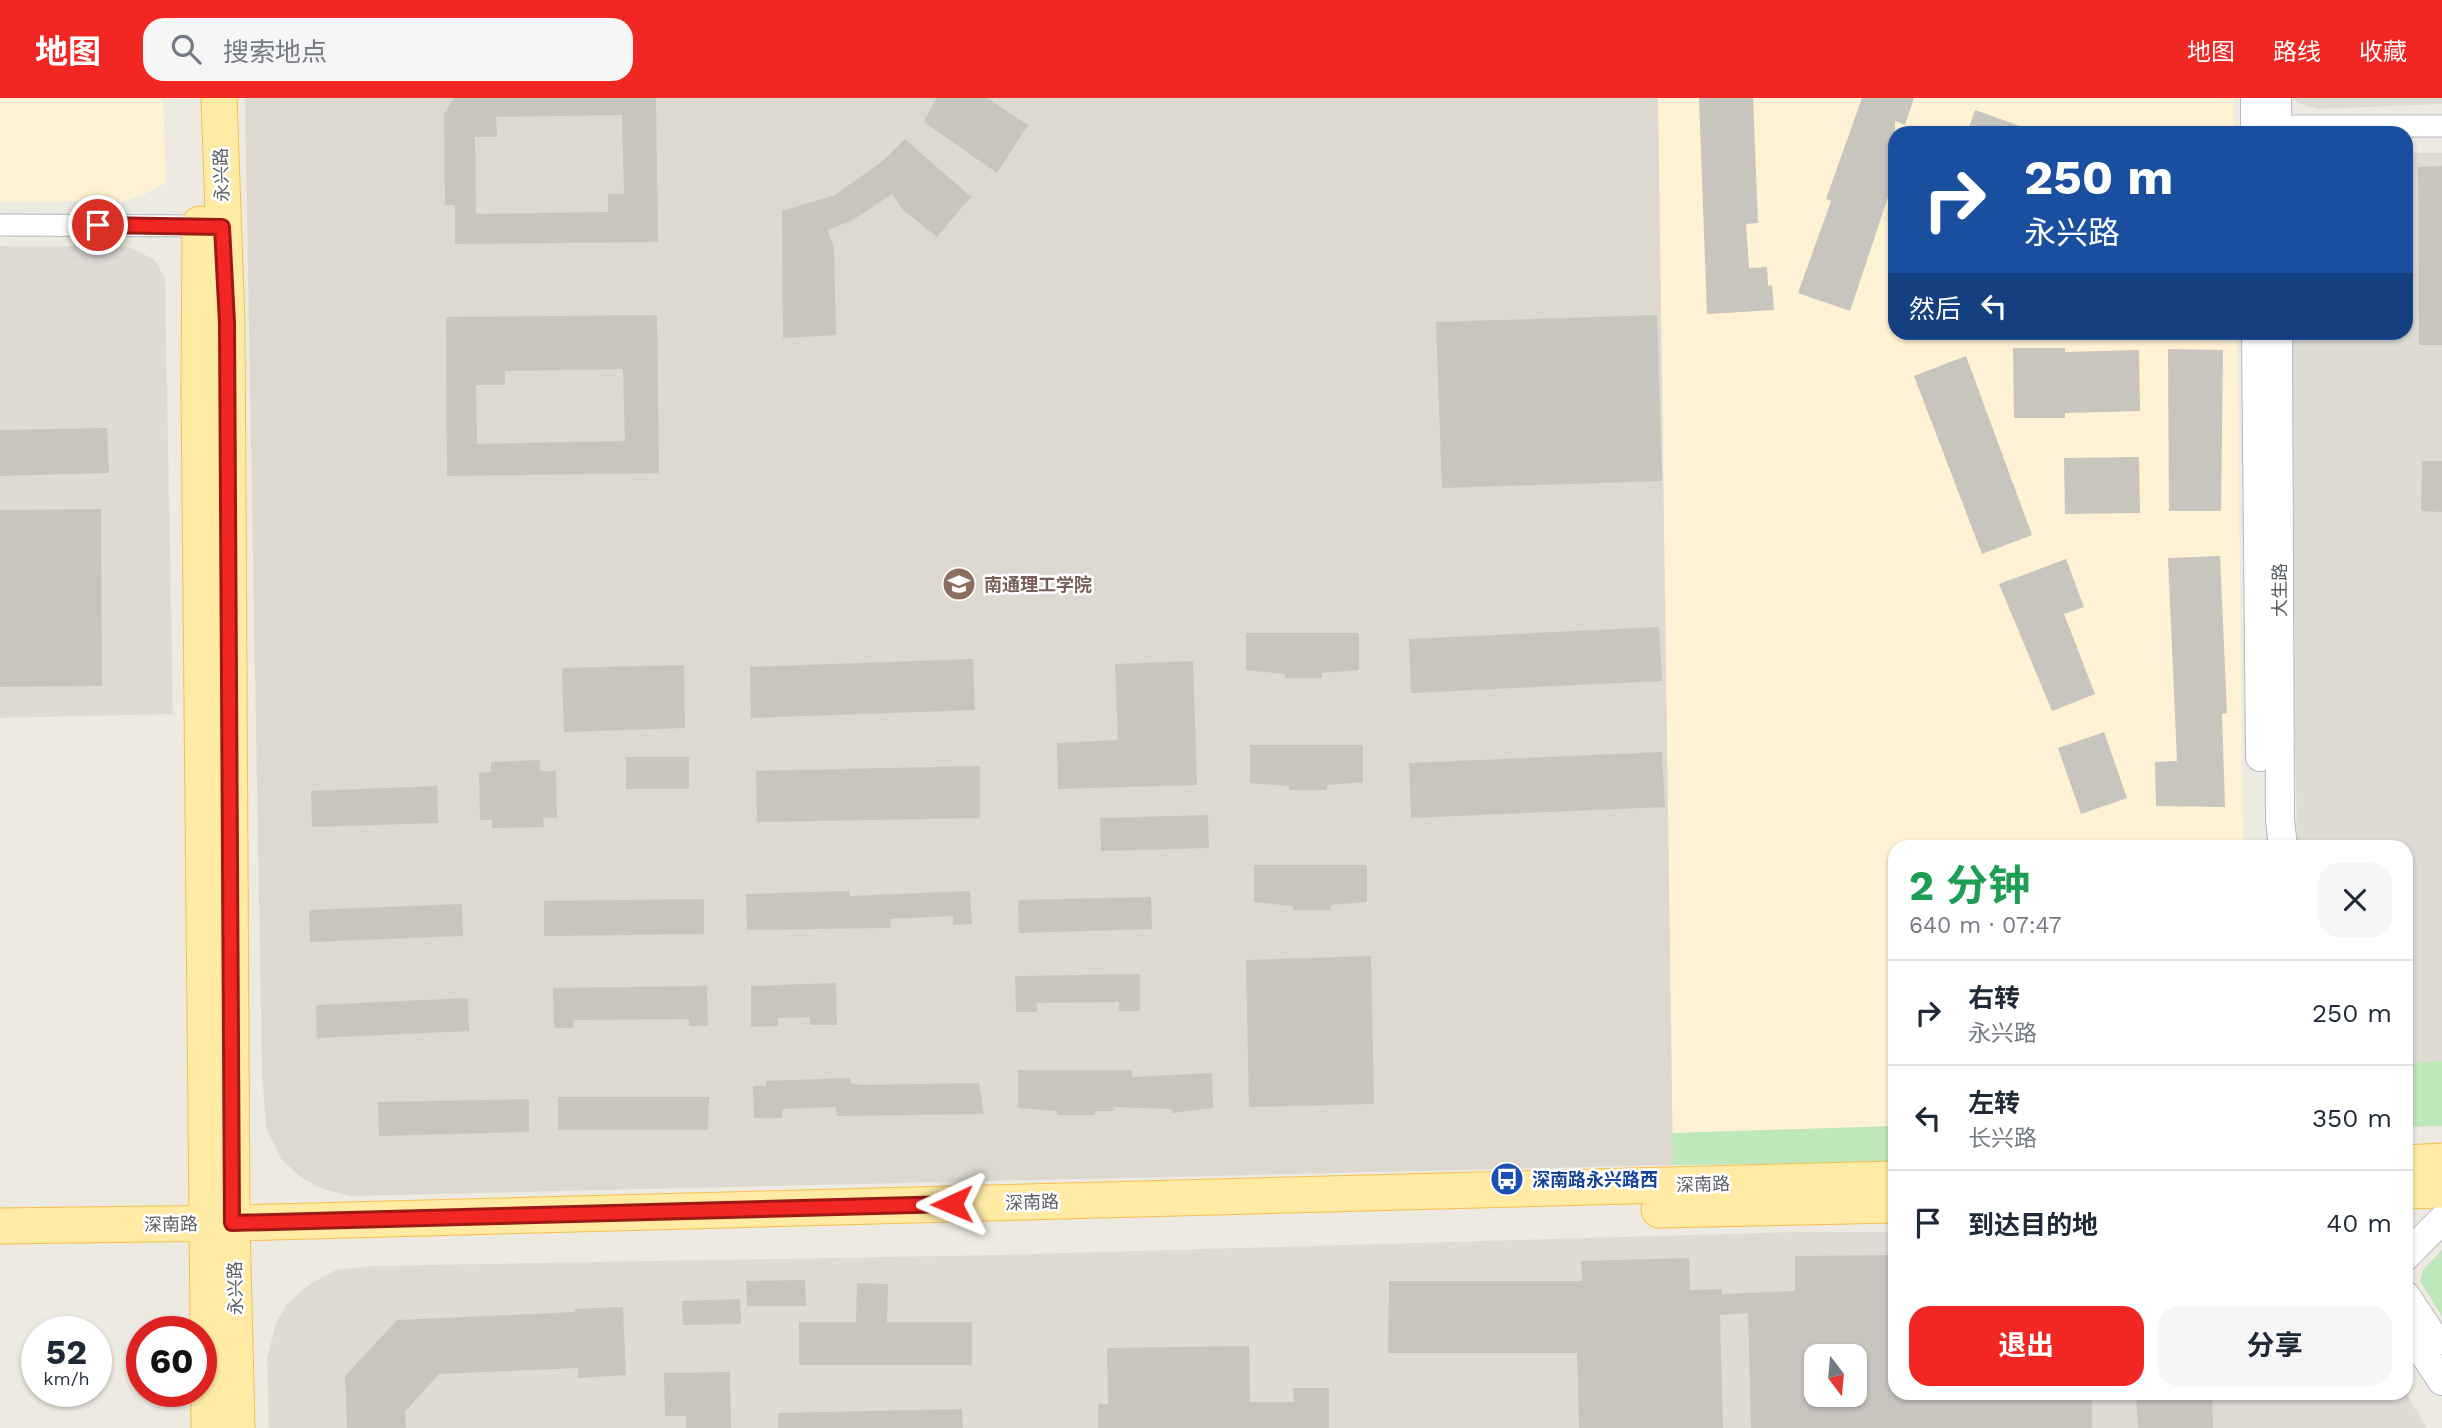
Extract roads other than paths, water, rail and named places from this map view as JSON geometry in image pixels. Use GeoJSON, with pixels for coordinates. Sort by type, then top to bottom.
{"type":"FeatureCollection","features":[{"type":"Feature","properties":{"kind":"main road","name":"永兴路"},"geometry":{"type":"LineString","coordinates":[[199,98],[211,226],[227,323],[221,1231],[209,1428]]}},
{"type":"Feature","properties":{"kind":"main road","name":"永兴路"},"geometry":{"type":"LineString","coordinates":[[211,226],[219,98]]}},
{"type":"Feature","properties":{"kind":"main road"},"geometry":{"type":"LineString","coordinates":[[2413,1163],[2442,1161]]}},
{"type":"Feature","properties":{"kind":"main road","name":"深南路"},"geometry":{"type":"LineString","coordinates":[[0,1242],[221,1231],[1888,1179]]}},
{"type":"Feature","properties":{"kind":"main road"},"geometry":{"type":"LineString","coordinates":[[2413,1191],[2442,1190]]}},
{"type":"Feature","properties":{"kind":"main road","name":"深南路"},"geometry":{"type":"LineString","coordinates":[[0,1226],[221,1231],[1888,1205]]}},
{"type":"Feature","properties":{"kind":"main road","name":"永兴路"},"geometry":{"type":"LineString","coordinates":[[221,1231],[237,1428]]}},
{"type":"Feature","properties":{"kind":"street"},"geometry":{"type":"LineString","coordinates":[[2266,119],[2442,126]]}},
{"type":"Feature","properties":{"kind":"street"},"geometry":{"type":"LineString","coordinates":[[0,225],[211,226]]}},
{"type":"Feature","properties":{"kind":"street","name":"大生路"},"geometry":{"type":"LineString","coordinates":[[2256,340],[2263,840]]}},
{"type":"Feature","properties":{"kind":"street","name":"大生路"},"geometry":{"type":"LineString","coordinates":[[2278,340],[2282,840]]}},
{"type":"Feature","properties":{"kind":"street"},"geometry":{"type":"LineString","coordinates":[[2413,1249],[2442,1220]]}},
{"type":"Feature","properties":{"kind":"street"},"geometry":{"type":"LineString","coordinates":[[2413,1307],[2442,1350]]}},
{"type":"Feature","properties":{"kind":"street"},"geometry":{"type":"LineString","coordinates":[[2413,1338],[2442,1381]]}},
{"type":"Feature","properties":{"kind":"place","name":"南通理工学院"},"geometry":{"type":"Point","coordinates":[959,584]}},
{"type":"Feature","properties":{"kind":"place","name":"深南路永兴路西"},"geometry":{"type":"Point","coordinates":[1507,1179]}}]}
